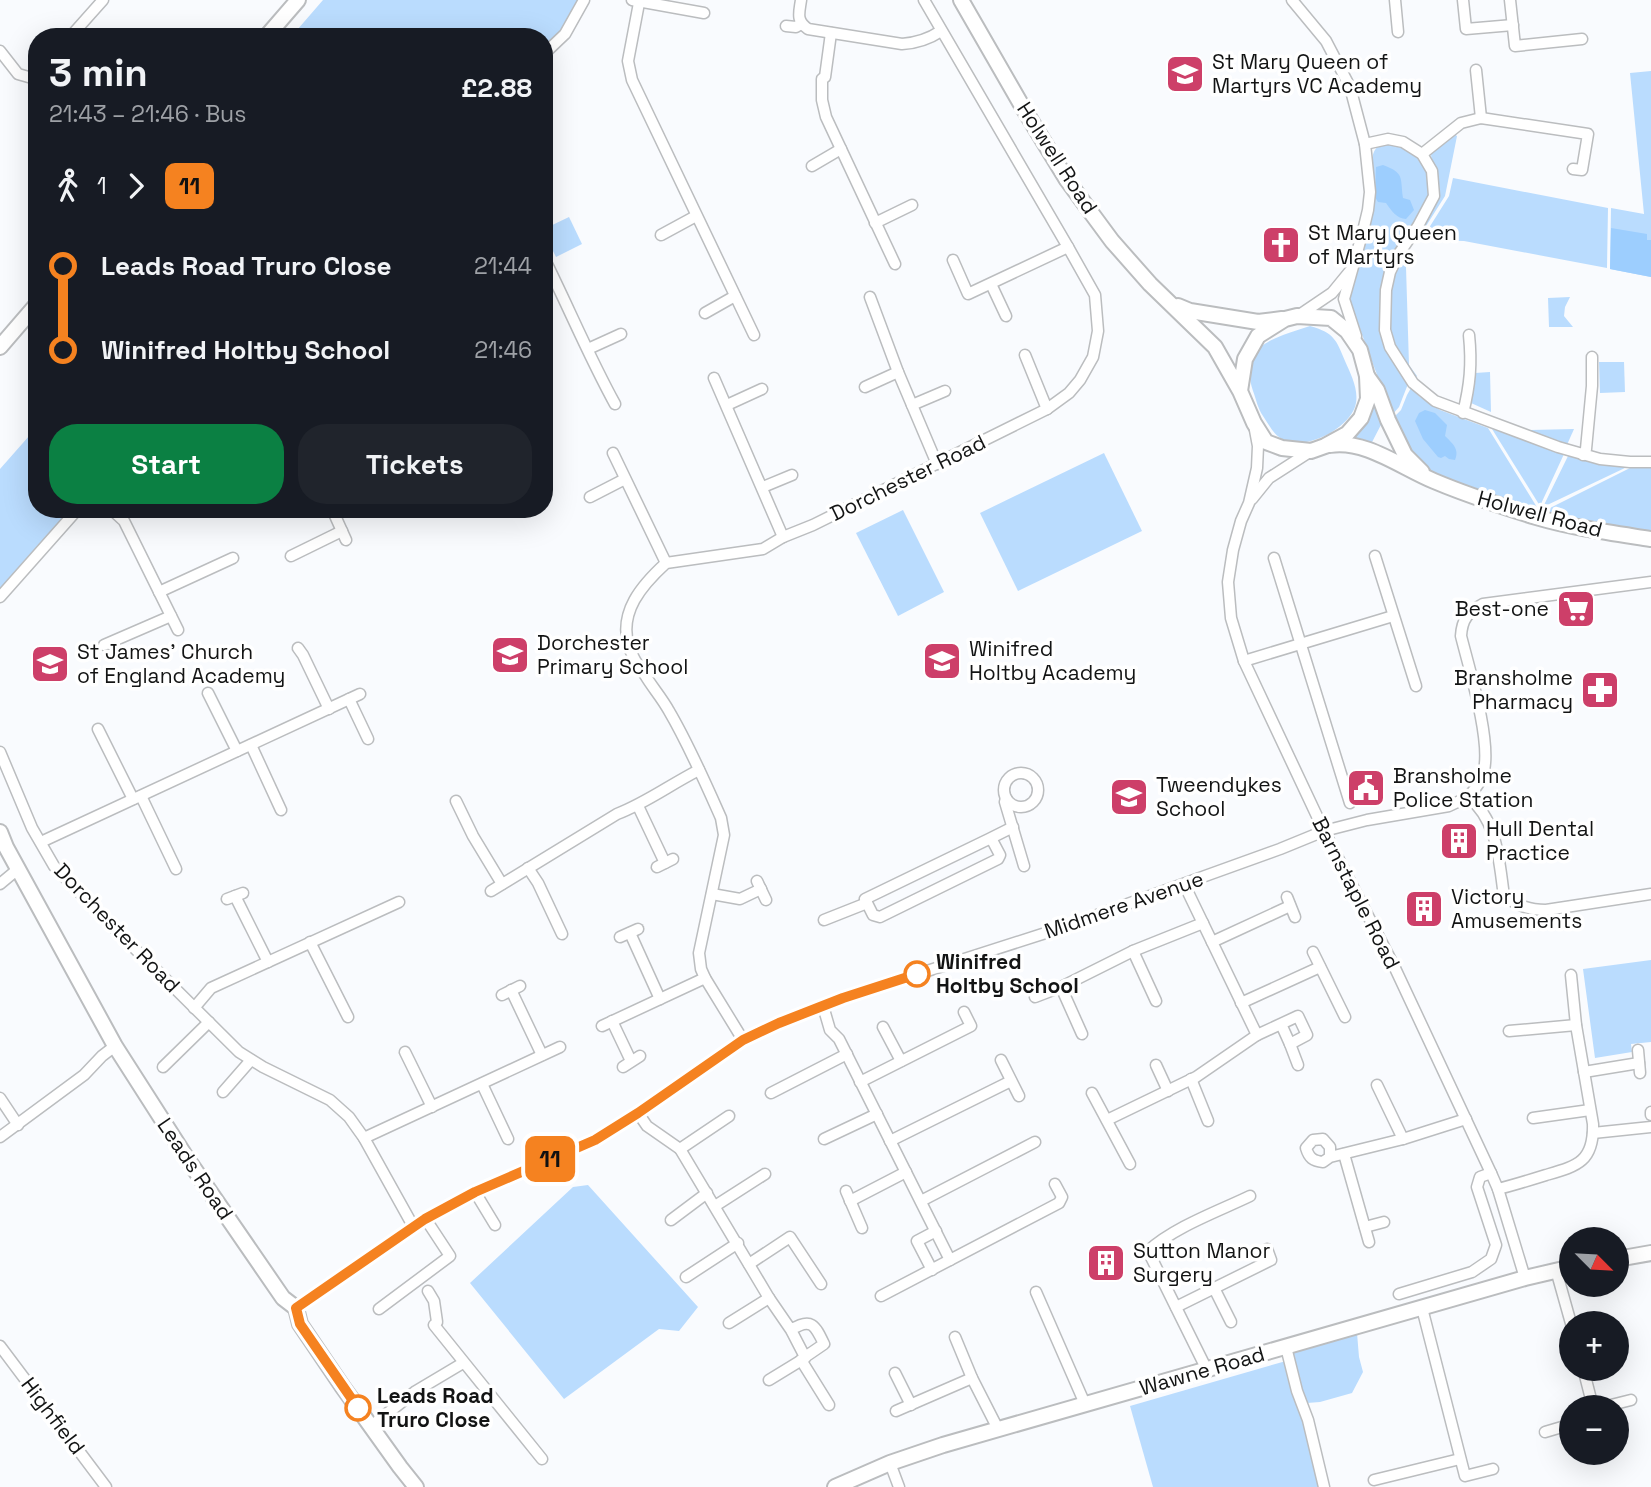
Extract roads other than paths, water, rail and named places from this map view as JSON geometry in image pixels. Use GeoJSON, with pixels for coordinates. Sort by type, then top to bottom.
{"type":"FeatureCollection","features":[{"type":"Feature","properties":{"kind":"street"},"geometry":{"type":"LineString","coordinates":[[78,28],[103,0]]}},
{"type":"Feature","properties":{"kind":"street"},"geometry":{"type":"LineString","coordinates":[[275,28],[298,0]]}},
{"type":"Feature","properties":{"kind":"street"},"geometry":{"type":"LineString","coordinates":[[553,45],[565,34],[584,0]]}},
{"type":"Feature","properties":{"kind":"street"},"geometry":{"type":"LineString","coordinates":[[801,0],[799,17],[801,24],[808,29],[902,44],[916,43],[941,31]]}},
{"type":"Feature","properties":{"kind":"street","name":"Dorchester Road"},"geometry":{"type":"LineString","coordinates":[[666,563],[763,549],[1047,409],[1069,393],[1093,357],[1098,331],[1095,295],[924,0]]}},
{"type":"Feature","properties":{"kind":"street","name":"Holwell Road"},"geometry":{"type":"LineString","coordinates":[[961,0],[1067,180],[1112,241],[1150,284],[1215,347],[1240,391]]}},
{"type":"Feature","properties":{"kind":"street"},"geometry":{"type":"LineString","coordinates":[[1395,0],[1398,32]]}},
{"type":"Feature","properties":{"kind":"street"},"geometry":{"type":"LineString","coordinates":[[1464,0],[1466,29],[1513,25]]}},
{"type":"Feature","properties":{"kind":"street"},"geometry":{"type":"LineString","coordinates":[[1510,0],[1515,46],[1582,39]]}},
{"type":"Feature","properties":{"kind":"street"},"geometry":{"type":"LineString","coordinates":[[704,13],[672,4],[636,1],[628,61],[632,80],[754,335]]}},
{"type":"Feature","properties":{"kind":"street"},"geometry":{"type":"LineString","coordinates":[[1295,1],[1326,41],[1350,87],[1365,144],[1370,192],[1363,231],[1344,299],[1367,376],[1367,398],[1361,418],[1347,434],[1325,446],[1311,451],[1282,448],[1266,442],[1240,391],[1245,359],[1258,336],[1332,293],[1352,268]]}},
{"type":"Feature","properties":{"kind":"street"},"geometry":{"type":"LineString","coordinates":[[786,26],[796,27],[801,24]]}},
{"type":"Feature","properties":{"kind":"street"},"geometry":{"type":"LineString","coordinates":[[831,33],[825,77],[822,79],[822,100],[826,117],[895,264]]}},
{"type":"Feature","properties":{"kind":"street"},"geometry":{"type":"LineString","coordinates":[[0,51],[18,74],[28,75]]}},
{"type":"Feature","properties":{"kind":"street"},"geometry":{"type":"LineString","coordinates":[[1476,70],[1481,118]]}},
{"type":"Feature","properties":{"kind":"street"},"geometry":{"type":"LineString","coordinates":[[1422,154],[1461,123],[1481,118],[1588,134],[1582,170],[1573,169]]}},
{"type":"Feature","properties":{"kind":"street"},"geometry":{"type":"LineString","coordinates":[[1365,144],[1388,139],[1403,142],[1422,154],[1432,171],[1434,196],[1398,255],[1386,290],[1385,330],[1390,347],[1412,383],[1435,401],[1529,438],[1600,459],[1651,462]]}},
{"type":"Feature","properties":{"kind":"street"},"geometry":{"type":"LineString","coordinates":[[812,166],[841,149]]}},
{"type":"Feature","properties":{"kind":"street"},"geometry":{"type":"LineString","coordinates":[[876,223],[912,205]]}},
{"type":"Feature","properties":{"kind":"street"},"geometry":{"type":"LineString","coordinates":[[661,235],[696,216]]}},
{"type":"Feature","properties":{"kind":"street"},"geometry":{"type":"LineString","coordinates":[[953,260],[968,294],[1068,247]]}},
{"type":"Feature","properties":{"kind":"street"},"geometry":{"type":"LineString","coordinates":[[553,277],[615,404]]}},
{"type":"Feature","properties":{"kind":"street"},"geometry":{"type":"LineString","coordinates":[[990,284],[1006,316]]}},
{"type":"Feature","properties":{"kind":"street"},"geometry":{"type":"LineString","coordinates":[[705,313],[735,296]]}},
{"type":"Feature","properties":{"kind":"street"},"geometry":{"type":"LineString","coordinates":[[870,297],[937,464]]}},
{"type":"Feature","properties":{"kind":"street","name":"Holwell Road"},"geometry":{"type":"LineString","coordinates":[[1170,303],[1190,311],[1258,322],[1291,317]]}},
{"type":"Feature","properties":{"kind":"street"},"geometry":{"type":"LineString","coordinates":[[0,347],[28,314]]}},
{"type":"Feature","properties":{"kind":"street"},"geometry":{"type":"LineString","coordinates":[[1291,317],[1331,318],[1347,331],[1360,350]]}},
{"type":"Feature","properties":{"kind":"street"},"geometry":{"type":"LineString","coordinates":[[588,349],[621,334]]}},
{"type":"Feature","properties":{"kind":"street"},"geometry":{"type":"LineString","coordinates":[[1463,413],[1470,383],[1469,335]]}},
{"type":"Feature","properties":{"kind":"street"},"geometry":{"type":"LineString","coordinates":[[1025,355],[1047,409]]}},
{"type":"Feature","properties":{"kind":"street"},"geometry":{"type":"LineString","coordinates":[[1583,455],[1586,449],[1592,386],[1592,357]]}},
{"type":"Feature","properties":{"kind":"street"},"geometry":{"type":"LineString","coordinates":[[865,387],[898,372]]}},
{"type":"Feature","properties":{"kind":"street","name":"Holwell Road"},"geometry":{"type":"LineString","coordinates":[[1367,376],[1377,390],[1405,454],[1431,480]]}},
{"type":"Feature","properties":{"kind":"street"},"geometry":{"type":"LineString","coordinates":[[715,378],[783,537]]}},
{"type":"Feature","properties":{"kind":"street"},"geometry":{"type":"LineString","coordinates":[[727,405],[762,389]]}},
{"type":"Feature","properties":{"kind":"street"},"geometry":{"type":"LineString","coordinates":[[912,405],[945,391]]}},
{"type":"Feature","properties":{"kind":"street","name":"Barnstaple Road"},"geometry":{"type":"LineString","coordinates":[[1254,423],[1258,446],[1257,468],[1249,503],[1233,550],[1228,582],[1231,618],[1244,662],[1324,831],[1394,966],[1491,1173],[1525,1278]]}},
{"type":"Feature","properties":{"kind":"street","name":"Holwell Road"},"geometry":{"type":"LineString","coordinates":[[1325,446],[1340,443],[1358,446],[1431,480],[1537,517],[1586,529],[1651,539]]}},
{"type":"Feature","properties":{"kind":"street","name":"Barnstaple Road"},"geometry":{"type":"LineString","coordinates":[[1249,503],[1269,478],[1311,451]]}},
{"type":"Feature","properties":{"kind":"street"},"geometry":{"type":"LineString","coordinates":[[613,453],[666,563],[637,593],[631,606],[627,621],[629,648],[668,709],[721,818],[724,835],[699,953],[705,978],[743,1040]]}},
{"type":"Feature","properties":{"kind":"street"},"geometry":{"type":"LineString","coordinates":[[763,488],[792,475]]}},
{"type":"Feature","properties":{"kind":"street"},"geometry":{"type":"LineString","coordinates":[[590,497],[625,479]]}},
{"type":"Feature","properties":{"kind":"street"},"geometry":{"type":"LineString","coordinates":[[0,597],[70,518]]}},
{"type":"Feature","properties":{"kind":"street"},"geometry":{"type":"LineString","coordinates":[[121,518],[178,630]]}},
{"type":"Feature","properties":{"kind":"street"},"geometry":{"type":"LineString","coordinates":[[291,556],[344,536],[336,518]]}},
{"type":"Feature","properties":{"kind":"street"},"geometry":{"type":"LineString","coordinates":[[1375,556],[1416,686]]}},
{"type":"Feature","properties":{"kind":"street"},"geometry":{"type":"LineString","coordinates":[[159,592],[233,558]]}},
{"type":"Feature","properties":{"kind":"street"},"geometry":{"type":"LineString","coordinates":[[1274,558],[1350,803]]}},
{"type":"Feature","properties":{"kind":"street"},"geometry":{"type":"LineString","coordinates":[[1651,582],[1483,604],[1470,611],[1461,626],[1485,752],[1480,783],[1468,797],[1478,805],[1492,829],[1504,896],[1518,906],[1531,910],[1546,910],[1651,894]]}},
{"type":"Feature","properties":{"kind":"street"},"geometry":{"type":"LineString","coordinates":[[104,645],[171,616]]}},
{"type":"Feature","properties":{"kind":"street"},"geometry":{"type":"LineString","coordinates":[[1244,662],[1393,616]]}},
{"type":"Feature","properties":{"kind":"street"},"geometry":{"type":"LineString","coordinates":[[298,648],[328,709]]}},
{"type":"Feature","properties":{"kind":"street"},"geometry":{"type":"LineString","coordinates":[[208,693],[237,751]]}},
{"type":"Feature","properties":{"kind":"street"},"geometry":{"type":"LineString","coordinates":[[41,842],[360,694]]}},
{"type":"Feature","properties":{"kind":"street"},"geometry":{"type":"LineString","coordinates":[[349,699],[368,739]]}},
{"type":"Feature","properties":{"kind":"street"},"geometry":{"type":"LineString","coordinates":[[98,729],[176,869]]}},
{"type":"Feature","properties":{"kind":"street"},"geometry":{"type":"LineString","coordinates":[[251,745],[281,810]]}},
{"type":"Feature","properties":{"kind":"street","name":"Dorchester Road"},"geometry":{"type":"LineString","coordinates":[[0,752],[33,828],[54,866],[239,1052],[330,1100],[349,1117],[413,1226]]}},
{"type":"Feature","properties":{"kind":"street"},"geometry":{"type":"LineString","coordinates":[[491,891],[617,814],[638,806],[699,770]]}},
{"type":"Feature","properties":{"kind":"street","name":"Midmere Avenue"},"geometry":{"type":"LineString","coordinates":[[296,1308],[413,1226],[475,1192],[595,1140],[743,1040],[779,1023],[894,981],[1058,929],[1324,831],[1367,820],[1449,806],[1468,797]]}},
{"type":"Feature","properties":{"kind":"street"},"geometry":{"type":"LineString","coordinates":[[1006,798],[1005,803],[1024,866]]}},
{"type":"Feature","properties":{"kind":"street"},"geometry":{"type":"LineString","coordinates":[[456,801],[502,884]]}},
{"type":"Feature","properties":{"kind":"street"},"geometry":{"type":"LineString","coordinates":[[638,806],[665,863]]}},
{"type":"Feature","properties":{"kind":"street"},"geometry":{"type":"LineString","coordinates":[[990,838],[1000,855],[998,859],[880,917],[873,915],[865,898],[990,838],[1013,827]]}},
{"type":"Feature","properties":{"kind":"street","name":"Leads Road"},"geometry":{"type":"LineString","coordinates":[[0,832],[115,1046],[283,1298],[296,1308],[300,1324],[342,1386],[416,1487]]}},
{"type":"Feature","properties":{"kind":"street"},"geometry":{"type":"LineString","coordinates":[[528,868],[562,934]]}},
{"type":"Feature","properties":{"kind":"street"},"geometry":{"type":"LineString","coordinates":[[0,884],[18,869]]}},
{"type":"Feature","properties":{"kind":"street"},"geometry":{"type":"LineString","coordinates":[[1184,884],[1257,1035]]}},
{"type":"Feature","properties":{"kind":"street"},"geometry":{"type":"LineString","coordinates":[[712,894],[740,899],[759,885],[766,901]]}},
{"type":"Feature","properties":{"kind":"street"},"geometry":{"type":"LineString","coordinates":[[235,896],[268,962]]}},
{"type":"Feature","properties":{"kind":"street"},"geometry":{"type":"LineString","coordinates":[[194,1008],[211,988],[399,902]]}},
{"type":"Feature","properties":{"kind":"street"},"geometry":{"type":"LineString","coordinates":[[1212,942],[1289,902],[1295,917]]}},
{"type":"Feature","properties":{"kind":"street"},"geometry":{"type":"LineString","coordinates":[[824,920],[867,903]]}},
{"type":"Feature","properties":{"kind":"street"},"geometry":{"type":"LineString","coordinates":[[1035,997],[1133,951],[1203,923]]}},
{"type":"Feature","properties":{"kind":"street"},"geometry":{"type":"LineString","coordinates":[[629,933],[660,999]]}},
{"type":"Feature","properties":{"kind":"street"},"geometry":{"type":"LineString","coordinates":[[310,942],[348,1017]]}},
{"type":"Feature","properties":{"kind":"street"},"geometry":{"type":"LineString","coordinates":[[1133,951],[1156,1001]]}},
{"type":"Feature","properties":{"kind":"street"},"geometry":{"type":"LineString","coordinates":[[1312,952],[1345,1017]]}},
{"type":"Feature","properties":{"kind":"street"},"geometry":{"type":"LineString","coordinates":[[1241,1003],[1320,967]]}},
{"type":"Feature","properties":{"kind":"street"},"geometry":{"type":"LineString","coordinates":[[1498,1189],[1573,1167],[1585,1157],[1590,1148],[1593,1133],[1571,975]]}},
{"type":"Feature","properties":{"kind":"street"},"geometry":{"type":"LineString","coordinates":[[601,1026],[705,978]]}},
{"type":"Feature","properties":{"kind":"street"},"geometry":{"type":"LineString","coordinates":[[1060,987],[1082,1034]]}},
{"type":"Feature","properties":{"kind":"street"},"geometry":{"type":"LineString","coordinates":[[511,990],[542,1055]]}},
{"type":"Feature","properties":{"kind":"street"},"geometry":{"type":"LineString","coordinates":[[823,1006],[830,1030],[839,1039],[950,1260]]}},
{"type":"Feature","properties":{"kind":"street"},"geometry":{"type":"LineString","coordinates":[[860,1082],[971,1026],[964,1012]]}},
{"type":"Feature","properties":{"kind":"street"},"geometry":{"type":"LineString","coordinates":[[1107,1120],[1191,1079],[1257,1035],[1298,1016],[1307,1035],[1290,1044]]}},
{"type":"Feature","properties":{"kind":"street"},"geometry":{"type":"LineString","coordinates":[[612,1021],[631,1061]]}},
{"type":"Feature","properties":{"kind":"street"},"geometry":{"type":"LineString","coordinates":[[163,1067],[209,1022]]}},
{"type":"Feature","properties":{"kind":"street"},"geometry":{"type":"LineString","coordinates":[[1281,1024],[1298,1065]]}},
{"type":"Feature","properties":{"kind":"street"},"geometry":{"type":"LineString","coordinates":[[1509,1031],[1576,1025]]}},
{"type":"Feature","properties":{"kind":"street"},"geometry":{"type":"LineString","coordinates":[[883,1027],[901,1061]]}},
{"type":"Feature","properties":{"kind":"street"},"geometry":{"type":"LineString","coordinates":[[0,1137],[84,1075],[115,1046]]}},
{"type":"Feature","properties":{"kind":"street"},"geometry":{"type":"LineString","coordinates":[[363,1138],[560,1047]]}},
{"type":"Feature","properties":{"kind":"street"},"geometry":{"type":"LineString","coordinates":[[1584,1072],[1640,1068],[1638,1050]]}},
{"type":"Feature","properties":{"kind":"street"},"geometry":{"type":"LineString","coordinates":[[405,1052],[432,1107]]}},
{"type":"Feature","properties":{"kind":"street"},"geometry":{"type":"LineString","coordinates":[[771,1093],[846,1054]]}},
{"type":"Feature","properties":{"kind":"street"},"geometry":{"type":"LineString","coordinates":[[223,1092],[251,1060]]}},
{"type":"Feature","properties":{"kind":"street"},"geometry":{"type":"LineString","coordinates":[[1001,1060],[1019,1096]]}},
{"type":"Feature","properties":{"kind":"street"},"geometry":{"type":"LineString","coordinates":[[1156,1065],[1168,1091]]}},
{"type":"Feature","properties":{"kind":"street"},"geometry":{"type":"LineString","coordinates":[[1191,1079],[1208,1121]]}},
{"type":"Feature","properties":{"kind":"street"},"geometry":{"type":"LineString","coordinates":[[890,1141],[1011,1081]]}},
{"type":"Feature","properties":{"kind":"street"},"geometry":{"type":"LineString","coordinates":[[482,1084],[508,1139]]}},
{"type":"Feature","properties":{"kind":"street"},"geometry":{"type":"LineString","coordinates":[[1377,1085],[1403,1139]]}},
{"type":"Feature","properties":{"kind":"street"},"geometry":{"type":"LineString","coordinates":[[1092,1093],[1130,1164]]}},
{"type":"Feature","properties":{"kind":"street"},"geometry":{"type":"LineString","coordinates":[[0,1098],[18,1125]]}},
{"type":"Feature","properties":{"kind":"street"},"geometry":{"type":"LineString","coordinates":[[1533,1118],[1590,1110]]}},
{"type":"Feature","properties":{"kind":"street"},"geometry":{"type":"LineString","coordinates":[[638,1113],[647,1126],[680,1149],[791,1331],[803,1359],[829,1405]]}},
{"type":"Feature","properties":{"kind":"street"},"geometry":{"type":"LineString","coordinates":[[824,1139],[877,1114]]}},
{"type":"Feature","properties":{"kind":"street"},"geometry":{"type":"LineString","coordinates":[[680,1149],[729,1116]]}},
{"type":"Feature","properties":{"kind":"street"},"geometry":{"type":"LineString","coordinates":[[1329,1157],[1403,1139],[1466,1119]]}},
{"type":"Feature","properties":{"kind":"street"},"geometry":{"type":"LineString","coordinates":[[1593,1133],[1651,1127]]}},
{"type":"Feature","properties":{"kind":"street"},"geometry":{"type":"LineString","coordinates":[[921,1201],[1035,1142]]}},
{"type":"Feature","properties":{"kind":"street"},"geometry":{"type":"LineString","coordinates":[[1344,1154],[1369,1242]]}},
{"type":"Feature","properties":{"kind":"street"},"geometry":{"type":"LineString","coordinates":[[862,1228],[848,1196],[906,1172]]}},
{"type":"Feature","properties":{"kind":"street"},"geometry":{"type":"LineString","coordinates":[[1399,1294],[1472,1272],[1491,1259],[1496,1245],[1477,1187],[1480,1177],[1491,1173]]}},
{"type":"Feature","properties":{"kind":"street"},"geometry":{"type":"LineString","coordinates":[[715,1206],[765,1174]]}},
{"type":"Feature","properties":{"kind":"street"},"geometry":{"type":"LineString","coordinates":[[881,1296],[1059,1203],[1062,1197],[1055,1184]]}},
{"type":"Feature","properties":{"kind":"street"},"geometry":{"type":"LineString","coordinates":[[475,1192],[495,1225]]}},
{"type":"Feature","properties":{"kind":"street"},"geometry":{"type":"LineString","coordinates":[[671,1220],[707,1192]]}},
{"type":"Feature","properties":{"kind":"street"},"geometry":{"type":"LineString","coordinates":[[1206,1368],[1149,1251],[1156,1243],[1177,1231],[1250,1196]]}},
{"type":"Feature","properties":{"kind":"street"},"geometry":{"type":"LineString","coordinates":[[379,1308],[450,1256],[425,1219]]}},
{"type":"Feature","properties":{"kind":"street"},"geometry":{"type":"LineString","coordinates":[[1365,1227],[1384,1222]]}},
{"type":"Feature","properties":{"kind":"street"},"geometry":{"type":"LineString","coordinates":[[932,1269],[917,1241],[936,1231]]}},
{"type":"Feature","properties":{"kind":"street"},"geometry":{"type":"LineString","coordinates":[[749,1264],[790,1237],[821,1284]]}},
{"type":"Feature","properties":{"kind":"street"},"geometry":{"type":"LineString","coordinates":[[686,1277],[738,1243]]}},
{"type":"Feature","properties":{"kind":"street"},"geometry":{"type":"LineString","coordinates":[[1176,1307],[1271,1260],[1267,1249]]}},
{"type":"Feature","properties":{"kind":"street"},"geometry":{"type":"LineString","coordinates":[[1629,1257],[1651,1253]]}},
{"type":"Feature","properties":{"kind":"street","name":"Wawne Road"},"geometry":{"type":"LineString","coordinates":[[835,1487],[890,1463],[943,1445],[1559,1269]]}},
{"type":"Feature","properties":{"kind":"street"},"geometry":{"type":"LineString","coordinates":[[1556,1270],[1568,1311]]}},
{"type":"Feature","properties":{"kind":"street"},"geometry":{"type":"LineString","coordinates":[[1214,1288],[1231,1322]]}},
{"type":"Feature","properties":{"kind":"street"},"geometry":{"type":"LineString","coordinates":[[428,1291],[434,1301],[435,1324],[529,1450],[542,1459]]}},
{"type":"Feature","properties":{"kind":"street"},"geometry":{"type":"LineString","coordinates":[[1036,1292],[1086,1404]]}},
{"type":"Feature","properties":{"kind":"street"},"geometry":{"type":"LineString","coordinates":[[729,1323],[769,1298]]}},
{"type":"Feature","properties":{"kind":"street"},"geometry":{"type":"LineString","coordinates":[[1422,1308],[1465,1476],[1493,1469]]}},
{"type":"Feature","properties":{"kind":"street"},"geometry":{"type":"LineString","coordinates":[[769,1380],[824,1344],[816,1327],[809,1324],[801,1324],[791,1331]]}},
{"type":"Feature","properties":{"kind":"street"},"geometry":{"type":"LineString","coordinates":[[955,1336],[972,1378],[998,1429]]}},
{"type":"Feature","properties":{"kind":"street","name":"Highfield"},"geometry":{"type":"LineString","coordinates":[[0,1346],[105,1487]]}},
{"type":"Feature","properties":{"kind":"street"},"geometry":{"type":"LineString","coordinates":[[1286,1347],[1297,1391],[1308,1420],[1324,1487]]}},
{"type":"Feature","properties":{"kind":"street"},"geometry":{"type":"LineString","coordinates":[[371,1426],[416,1391],[463,1363]]}},
{"type":"Feature","properties":{"kind":"street"},"geometry":{"type":"LineString","coordinates":[[895,1373],[911,1405]]}},
{"type":"Feature","properties":{"kind":"street"},"geometry":{"type":"LineString","coordinates":[[896,1411],[972,1378]]}},
{"type":"Feature","properties":{"kind":"street"},"geometry":{"type":"LineString","coordinates":[[1545,1432],[1559,1428]]}},
{"type":"Feature","properties":{"kind":"street"},"geometry":{"type":"LineString","coordinates":[[1374,1480],[1460,1460]]}},
{"type":"Feature","properties":{"kind":"street"},"geometry":{"type":"LineString","coordinates":[[890,1463],[899,1487]]}},
{"type":"Feature","properties":{"kind":"place","name":"St Mary Queen of Martyrs VC Academy"},"geometry":{"type":"Point","coordinates":[1185,74]}},
{"type":"Feature","properties":{"kind":"place","name":"St Mary Queen of Martyrs"},"geometry":{"type":"Point","coordinates":[1281,245]}},
{"type":"Feature","properties":{"kind":"place","name":"Best-one"},"geometry":{"type":"Point","coordinates":[1576,609]}},
{"type":"Feature","properties":{"kind":"place","name":"Dorchester Primary School"},"geometry":{"type":"Point","coordinates":[510,655]}},
{"type":"Feature","properties":{"kind":"place","name":"Winifred Holtby Academy"},"geometry":{"type":"Point","coordinates":[942,661]}},
{"type":"Feature","properties":{"kind":"place","name":"St James' Church of England Academy"},"geometry":{"type":"Point","coordinates":[50,664]}},
{"type":"Feature","properties":{"kind":"place","name":"Bransholme Pharmacy"},"geometry":{"type":"Point","coordinates":[1600,690]}},
{"type":"Feature","properties":{"kind":"place","name":"Bransholme Police Station"},"geometry":{"type":"Point","coordinates":[1366,788]}},
{"type":"Feature","properties":{"kind":"place","name":"Tweendykes School"},"geometry":{"type":"Point","coordinates":[1129,797]}},
{"type":"Feature","properties":{"kind":"place","name":"Hull Dental Practice"},"geometry":{"type":"Point","coordinates":[1459,841]}},
{"type":"Feature","properties":{"kind":"place","name":"Victory Amusements"},"geometry":{"type":"Point","coordinates":[1424,909]}},
{"type":"Feature","properties":{"kind":"place","name":"Winifred Holtby School"},"geometry":{"type":"Point","coordinates":[917,974]}},
{"type":"Feature","properties":{"kind":"place","name":"Sutton Manor Surgery"},"geometry":{"type":"Point","coordinates":[1106,1263]}},
{"type":"Feature","properties":{"kind":"place","name":"Leads Road Truro Close"},"geometry":{"type":"Point","coordinates":[358,1408]}}]}
